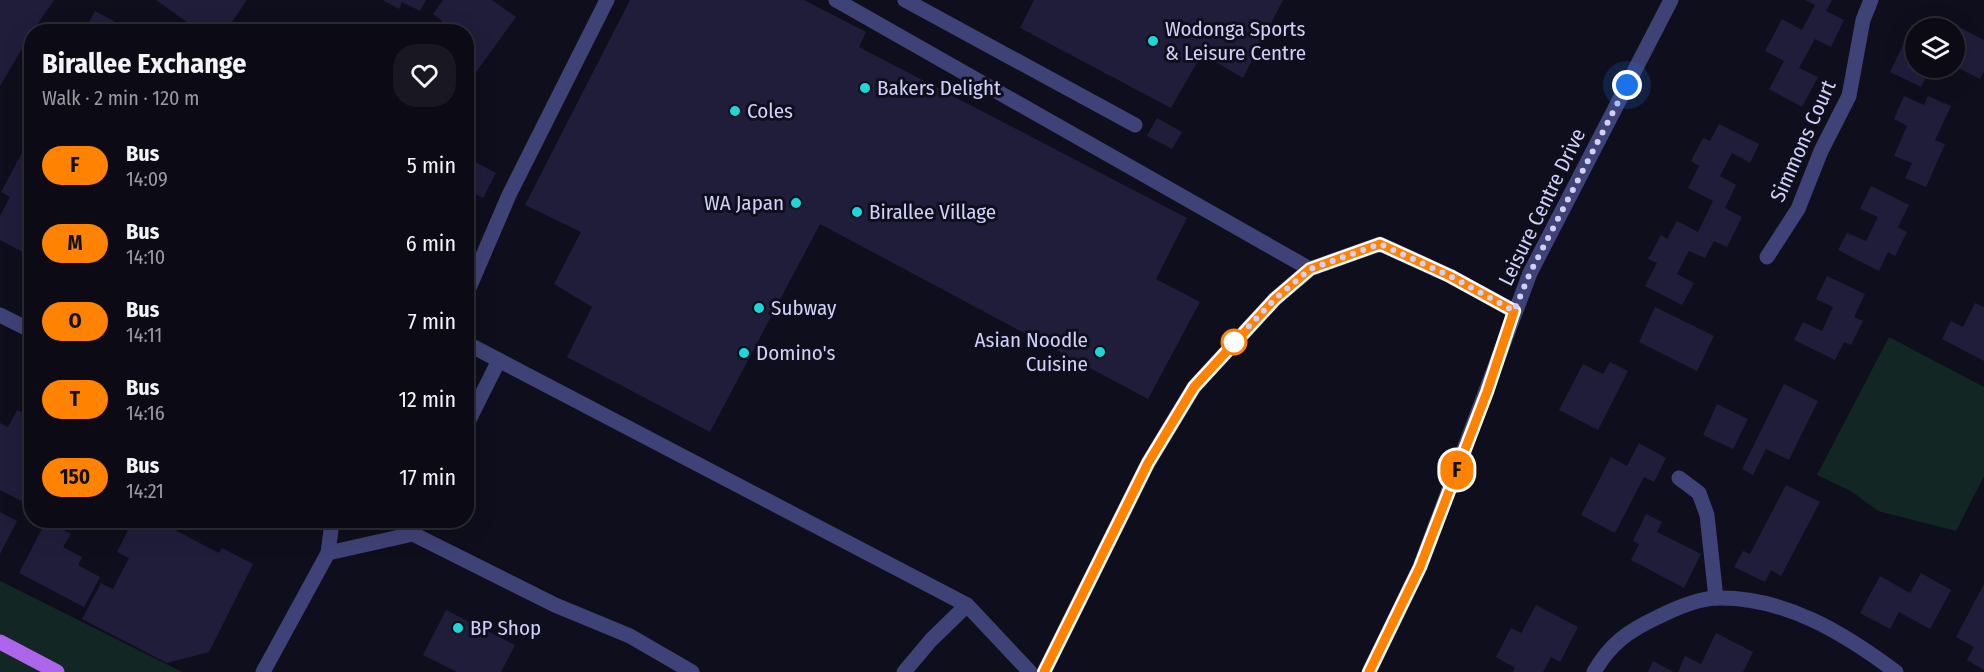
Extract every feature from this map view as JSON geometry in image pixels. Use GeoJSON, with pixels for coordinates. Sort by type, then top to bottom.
{"type":"FeatureCollection","features":[{"type":"Feature","properties":{"kind":"main road"},"geometry":{"type":"LineString","coordinates":[[0,642],[57,672]]}},
{"type":"Feature","properties":{"kind":"street"},"geometry":{"type":"LineString","coordinates":[[474,276],[508,195],[607,0]]}},
{"type":"Feature","properties":{"kind":"street"},"geometry":{"type":"LineString","coordinates":[[836,0],[1310,269]]}},
{"type":"Feature","properties":{"kind":"street"},"geometry":{"type":"LineString","coordinates":[[905,0],[1135,124]]}},
{"type":"Feature","properties":{"kind":"street","name":"Leisure Centre Drive"},"geometry":{"type":"LineString","coordinates":[[1370,672],[1420,567],[1530,273],[1671,0]]}},
{"type":"Feature","properties":{"kind":"street","name":"Simmons Court"},"geometry":{"type":"LineString","coordinates":[[1767,257],[1798,209],[1821,151],[1849,96],[1863,20],[1871,0]]}},
{"type":"Feature","properties":{"kind":"street"},"geometry":{"type":"LineString","coordinates":[[1044,672],[1148,463],[1194,387],[1275,299],[1310,269],[1380,244],[1450,276],[1514,311]]}},
{"type":"Feature","properties":{"kind":"street"},"geometry":{"type":"LineString","coordinates":[[0,315],[24,327]]}},
{"type":"Feature","properties":{"kind":"street"},"geometry":{"type":"LineString","coordinates":[[474,347],[967,605],[1030,672]]}},
{"type":"Feature","properties":{"kind":"street"},"geometry":{"type":"LineString","coordinates":[[474,410],[499,360]]}},
{"type":"Feature","properties":{"kind":"street"},"geometry":{"type":"LineString","coordinates":[[1679,478],[1698,493],[1707,514],[1716,597]]}},
{"type":"Feature","properties":{"kind":"street"},"geometry":{"type":"LineString","coordinates":[[263,672],[328,553],[330,528]]}},
{"type":"Feature","properties":{"kind":"street"},"geometry":{"type":"LineString","coordinates":[[328,553],[414,528]]}},
{"type":"Feature","properties":{"kind":"street"},"geometry":{"type":"LineString","coordinates":[[419,528],[555,605],[630,636],[692,672]]}},
{"type":"Feature","properties":{"kind":"street"},"geometry":{"type":"LineString","coordinates":[[1594,672],[1606,650],[1638,627],[1669,612],[1716,597],[1792,610],[1861,645],[1896,672]]}},
{"type":"Feature","properties":{"kind":"street"},"geometry":{"type":"LineString","coordinates":[[904,672],[931,640],[967,605]]}},
{"type":"Feature","properties":{"kind":"green space"},"geometry":{"type":"Polygon","coordinates":[[[1889,337],[1984,387],[1984,476],[1956,531],[1878,511],[1851,491],[1817,475],[1889,337]]]}},
{"type":"Feature","properties":{"kind":"green space"},"geometry":{"type":"Polygon","coordinates":[[[0,581],[182,672],[0,672],[0,581]]]}},
{"type":"Feature","properties":{"kind":"building"},"geometry":{"type":"Polygon","coordinates":[[[0,0],[54,0],[38,24],[24,24],[24,46],[0,86],[0,0]]]}},
{"type":"Feature","properties":{"kind":"building"},"geometry":{"type":"Polygon","coordinates":[[[156,0],[247,0],[230,24],[190,24],[156,0]]]}},
{"type":"Feature","properties":{"kind":"building"},"geometry":{"type":"Polygon","coordinates":[[[383,0],[426,0],[420,11],[402,2],[399,9],[383,0]]]}},
{"type":"Feature","properties":{"kind":"building"},"geometry":{"type":"Polygon","coordinates":[[[443,0],[492,0],[516,17],[474,75],[474,24],[440,24],[442,21],[433,14],[443,0]]]}},
{"type":"Feature","properties":{"kind":"building","name":"Birallee Village"},"geometry":{"type":"Polygon","coordinates":[[[630,0],[804,0],[866,32],[859,47],[1187,218],[1156,279],[1200,302],[1148,399],[820,224],[710,432],[567,357],[592,307],[554,284],[581,232],[525,205],[630,0]]]}},
{"type":"Feature","properties":{"kind":"building","name":"Wodonga Sports & Leisure Centre"},"geometry":{"type":"Polygon","coordinates":[[[1034,0],[1283,0],[1243,78],[1202,54],[1171,108],[1020,28],[1034,0]]]}},
{"type":"Feature","properties":{"kind":"building"},"geometry":{"type":"Polygon","coordinates":[[[1805,0],[1832,0],[1826,11],[1844,20],[1831,47],[1815,39],[1799,68],[1818,77],[1802,107],[1769,89],[1784,61],[1765,51],[1782,19],[1802,30],[1815,5],[1805,0]]]}},
{"type":"Feature","properties":{"kind":"building"},"geometry":{"type":"Polygon","coordinates":[[[95,11],[119,24],[88,24],[95,11]]]}},
{"type":"Feature","properties":{"kind":"building"},"geometry":{"type":"Polygon","coordinates":[[[1965,30],[1984,40],[1984,71],[1980,79],[1965,72],[1965,30]]]}},
{"type":"Feature","properties":{"kind":"building"},"geometry":{"type":"Polygon","coordinates":[[[1903,45],[1905,46],[1905,78],[1926,78],[1921,87],[1890,72],[1903,45]]]}},
{"type":"Feature","properties":{"kind":"building"},"geometry":{"type":"Polygon","coordinates":[[[1904,96],[1924,105],[1928,96],[1951,106],[1935,140],[1945,144],[1926,187],[1905,178],[1912,163],[1894,156],[1907,126],[1894,119],[1904,96]]]}},
{"type":"Feature","properties":{"kind":"building"},"geometry":{"type":"Polygon","coordinates":[[[1157,118],[1182,132],[1172,149],[1147,136],[1157,118]]]}},
{"type":"Feature","properties":{"kind":"building"},"geometry":{"type":"Polygon","coordinates":[[[1719,124],[1759,144],[1750,163],[1732,153],[1720,176],[1736,185],[1725,208],[1742,217],[1727,247],[1714,241],[1705,258],[1689,251],[1677,274],[1694,283],[1682,305],[1645,286],[1657,263],[1648,259],[1661,235],[1667,239],[1677,221],[1698,232],[1713,201],[1688,188],[1699,166],[1691,161],[1703,138],[1710,141],[1719,124]]]}},
{"type":"Feature","properties":{"kind":"building"},"geometry":{"type":"Polygon","coordinates":[[[24,149],[24,253],[0,240],[0,216],[10,197],[1,192],[24,149]]]}},
{"type":"Feature","properties":{"kind":"building"},"geometry":{"type":"Polygon","coordinates":[[[474,161],[496,173],[483,198],[474,193],[474,161]]]}},
{"type":"Feature","properties":{"kind":"building"},"geometry":{"type":"Polygon","coordinates":[[[1871,186],[1909,205],[1898,227],[1907,232],[1895,256],[1888,252],[1879,271],[1838,250],[1847,233],[1866,241],[1878,217],[1860,209],[1871,186]]]}},
{"type":"Feature","properties":{"kind":"building"},"geometry":{"type":"Polygon","coordinates":[[[1827,276],[1865,294],[1854,317],[1863,321],[1851,345],[1844,342],[1835,360],[1794,340],[1803,322],[1822,331],[1833,307],[1816,299],[1827,276]]]}},
{"type":"Feature","properties":{"kind":"building"},"geometry":{"type":"Polygon","coordinates":[[[1975,303],[1984,307],[1984,361],[1942,339],[1951,321],[1963,327],[1975,303]]]}},
{"type":"Feature","properties":{"kind":"building"},"geometry":{"type":"Polygon","coordinates":[[[1655,307],[1714,336],[1697,371],[1639,342],[1655,307]]]}},
{"type":"Feature","properties":{"kind":"building"},"geometry":{"type":"Polygon","coordinates":[[[1610,362],[1628,371],[1598,430],[1559,410],[1583,364],[1603,374],[1610,362]]]}},
{"type":"Feature","properties":{"kind":"building"},"geometry":{"type":"Polygon","coordinates":[[[1784,384],[1818,401],[1789,460],[1766,449],[1753,475],[1742,469],[1784,384]]]}},
{"type":"Feature","properties":{"kind":"building"},"geometry":{"type":"Polygon","coordinates":[[[1717,404],[1748,419],[1733,449],[1703,435],[1717,404]]]}},
{"type":"Feature","properties":{"kind":"building"},"geometry":{"type":"Polygon","coordinates":[[[17,410],[24,413],[24,496],[21,501],[0,490],[0,423],[8,427],[17,410]]]}},
{"type":"Feature","properties":{"kind":"building"},"geometry":{"type":"Polygon","coordinates":[[[1639,443],[1666,458],[1654,482],[1644,477],[1615,533],[1581,515],[1611,457],[1627,466],[1639,443]]]}},
{"type":"Feature","properties":{"kind":"building"},"geometry":{"type":"Polygon","coordinates":[[[1786,485],[1820,502],[1781,576],[1771,570],[1765,582],[1734,567],[1743,551],[1750,554],[1786,485]]]}},
{"type":"Feature","properties":{"kind":"building"},"geometry":{"type":"Polygon","coordinates":[[[0,512],[17,521],[0,554],[0,512]]]}},
{"type":"Feature","properties":{"kind":"building"},"geometry":{"type":"Polygon","coordinates":[[[1646,514],[1662,522],[1657,532],[1701,554],[1684,588],[1631,560],[1639,544],[1633,541],[1646,514]]]}},
{"type":"Feature","properties":{"kind":"building"},"geometry":{"type":"Polygon","coordinates":[[[42,528],[59,528],[71,534],[63,547],[82,557],[78,565],[100,577],[84,607],[19,573],[42,528]]]}},
{"type":"Feature","properties":{"kind":"building"},"geometry":{"type":"Polygon","coordinates":[[[129,528],[171,528],[219,553],[222,548],[253,564],[209,652],[167,663],[82,619],[101,583],[113,589],[129,558],[117,552],[129,528]]]}},
{"type":"Feature","properties":{"kind":"building"},"geometry":{"type":"Polygon","coordinates":[[[1921,573],[1951,590],[1930,629],[1899,612],[1890,629],[1860,613],[1880,576],[1910,593],[1921,573]]]}},
{"type":"Feature","properties":{"kind":"building"},"geometry":{"type":"Polygon","coordinates":[[[1984,584],[1984,670],[1967,660],[1974,647],[1956,637],[1984,584]]]}},
{"type":"Feature","properties":{"kind":"building"},"geometry":{"type":"Polygon","coordinates":[[[1536,605],[1578,627],[1560,662],[1551,657],[1543,672],[1513,672],[1515,668],[1496,657],[1511,628],[1521,633],[1536,605]]]}},
{"type":"Feature","properties":{"kind":"building","name":"BP Shop"},"geometry":{"type":"Polygon","coordinates":[[[446,610],[515,645],[501,672],[457,672],[423,655],[446,610]]]}},
{"type":"Feature","properties":{"kind":"building"},"geometry":{"type":"Polygon","coordinates":[[[1716,633],[1753,652],[1743,672],[1678,672],[1685,656],[1701,664],[1716,633]]]}},
{"type":"Feature","properties":{"kind":"building"},"geometry":{"type":"Polygon","coordinates":[[[1653,661],[1673,672],[1648,672],[1653,661]]]}},
{"type":"Feature","properties":{"kind":"bus line","name":"F"},"geometry":{"type":"LineString","coordinates":[[1044,672],[1148,463],[1194,387],[1275,299],[1310,269],[1380,244],[1450,276],[1514,311],[1487,392],[1420,567],[1369,672]]}},
{"type":"Feature","properties":{"kind":"place","name":"Wodonga Sports & Leisure Centre"},"geometry":{"type":"Point","coordinates":[1153,41]}},
{"type":"Feature","properties":{"kind":"place","name":"Bakers Delight"},"geometry":{"type":"Point","coordinates":[865,88]}},
{"type":"Feature","properties":{"kind":"place","name":"Coles"},"geometry":{"type":"Point","coordinates":[735,111]}},
{"type":"Feature","properties":{"kind":"place","name":"WA Japan"},"geometry":{"type":"Point","coordinates":[796,203]}},
{"type":"Feature","properties":{"kind":"place","name":"Birallee Village"},"geometry":{"type":"Point","coordinates":[857,212]}},
{"type":"Feature","properties":{"kind":"place","name":"Subway"},"geometry":{"type":"Point","coordinates":[759,308]}},
{"type":"Feature","properties":{"kind":"place","name":"Asian Noodle Cuisine"},"geometry":{"type":"Point","coordinates":[1100,352]}},
{"type":"Feature","properties":{"kind":"place","name":"Domino's"},"geometry":{"type":"Point","coordinates":[744,353]}},
{"type":"Feature","properties":{"kind":"place","name":"BP Shop"},"geometry":{"type":"Point","coordinates":[458,628]}},
{"type":"Feature","properties":{"kind":"route"},"geometry":{"type":"LineString","coordinates":[[1234,342],[1275,299],[1310,269],[1380,244],[1450,276],[1514,311],[1530,273],[1627,85]]}}]}
